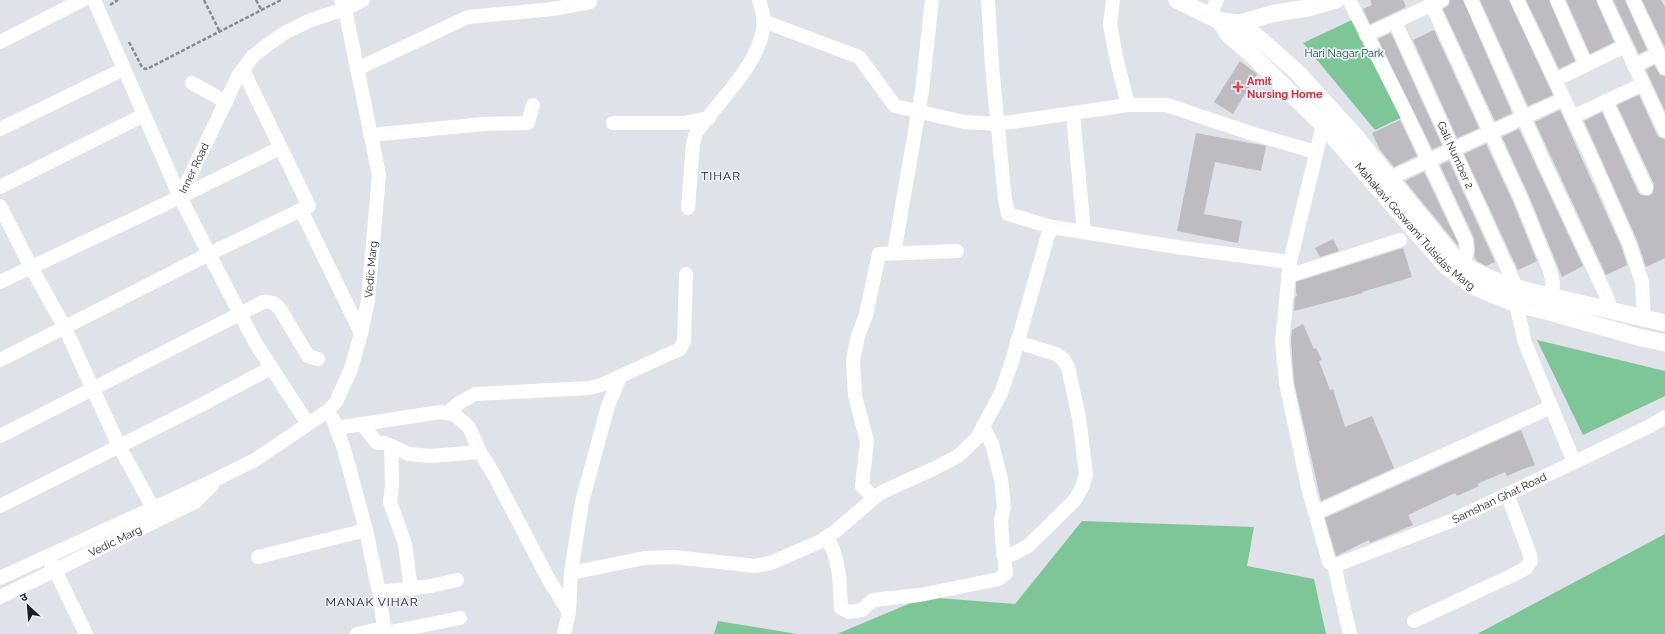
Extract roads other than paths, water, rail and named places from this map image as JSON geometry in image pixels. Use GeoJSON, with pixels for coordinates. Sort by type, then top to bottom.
{"type":"FeatureCollection","features":[{"type":"Feature","properties":{"kind":"street"},"geometry":{"type":"LineString","coordinates":[[0,42],[82,0]]}},
{"type":"Feature","properties":{"kind":"street"},"geometry":{"type":"LineString","coordinates":[[94,0],[180,197],[256,344],[308,424]]}},
{"type":"Feature","properties":{"kind":"street","name":"Inner Road"},"geometry":{"type":"LineString","coordinates":[[0,282],[180,197],[238,76],[253,56],[286,32],[343,4],[363,0]]}},
{"type":"Feature","properties":{"kind":"street"},"geometry":{"type":"LineString","coordinates":[[688,208],[693,144],[696,134],[746,69],[760,38],[763,21],[759,0]]}},
{"type":"Feature","properties":{"kind":"street"},"geometry":{"type":"LineString","coordinates":[[894,253],[924,78],[932,0]]}},
{"type":"Feature","properties":{"kind":"street"},"geometry":{"type":"LineString","coordinates":[[988,0],[1005,200],[1008,214],[1052,228],[1084,232],[1289,269],[1400,240]]}},
{"type":"Feature","properties":{"kind":"street"},"geometry":{"type":"LineString","coordinates":[[1113,0],[1110,24],[1116,57],[1128,105]]}},
{"type":"Feature","properties":{"kind":"street","name":"Mahakavi Goswami Tulsidas Marg"},"geometry":{"type":"LineString","coordinates":[[1177,0],[1215,19],[1240,23],[1297,72],[1357,138],[1453,256],[1463,264],[1487,277],[1516,287],[1665,323]]}},
{"type":"Feature","properties":{"kind":"street"},"geometry":{"type":"LineString","coordinates":[[1215,19],[1217,0]]}},
{"type":"Feature","properties":{"kind":"street"},"geometry":{"type":"LineString","coordinates":[[1240,23],[1307,4],[1336,0]]}},
{"type":"Feature","properties":{"kind":"street"},"geometry":{"type":"LineString","coordinates":[[1349,0],[1407,114],[1466,241],[1467,251],[1463,264]]}},
{"type":"Feature","properties":{"kind":"street"},"geometry":{"type":"LineString","coordinates":[[1471,0],[1606,295],[1611,310]]}},
{"type":"Feature","properties":{"kind":"street"},"geometry":{"type":"LineString","coordinates":[[1517,0],[1564,99],[1629,243],[1642,282],[1644,318]]}},
{"type":"Feature","properties":{"kind":"street"},"geometry":{"type":"LineString","coordinates":[[1557,0],[1586,65]]}},
{"type":"Feature","properties":{"kind":"street"},"geometry":{"type":"LineString","coordinates":[[1604,0],[1665,131]]}},
{"type":"Feature","properties":{"kind":"street"},"geometry":{"type":"LineString","coordinates":[[1633,0],[1665,68]]}},
{"type":"Feature","properties":{"kind":"street"},"geometry":{"type":"LineString","coordinates":[[357,69],[468,17],[551,4],[590,2]]}},
{"type":"Feature","properties":{"kind":"street"},"geometry":{"type":"LineString","coordinates":[[1366,35],[1395,22],[1430,3],[1521,199],[1549,268],[1553,292],[1551,296]]}},
{"type":"Feature","properties":{"kind":"street","name":"Vedic Marg"},"geometry":{"type":"LineString","coordinates":[[0,578],[255,460],[329,410],[336,402],[351,369],[368,300],[379,175],[343,4]]}},
{"type":"Feature","properties":{"kind":"street","name":"Mahakavi Goswami Tulsidas Marg"},"geometry":{"type":"LineString","coordinates":[[1215,19],[1230,36],[1249,52],[1323,125],[1446,266],[1472,286],[1516,304],[1665,343]]}},
{"type":"Feature","properties":{"kind":"street"},"geometry":{"type":"LineString","coordinates":[[763,21],[859,57],[895,106],[918,112],[964,122],[998,124],[1128,105],[1167,105],[1250,133],[1316,152]]}},
{"type":"Feature","properties":{"kind":"street","name":"Gali Number 2"},"geometry":{"type":"LineString","coordinates":[[1395,22],[1516,287]]}},
{"type":"Feature","properties":{"kind":"street"},"geometry":{"type":"LineString","coordinates":[[1555,80],[1625,46]]}},
{"type":"Feature","properties":{"kind":"street"},"geometry":{"type":"LineString","coordinates":[[1634,66],[1658,54]]}},
{"type":"Feature","properties":{"kind":"street"},"geometry":{"type":"LineString","coordinates":[[0,129],[124,69]]}},
{"type":"Feature","properties":{"kind":"street"},"geometry":{"type":"LineString","coordinates":[[0,360],[209,254],[309,206],[243,70]]}},
{"type":"Feature","properties":{"kind":"street"},"geometry":{"type":"LineString","coordinates":[[192,83],[226,102]]}},
{"type":"Feature","properties":{"kind":"street"},"geometry":{"type":"LineString","coordinates":[[1572,117],[1643,84]]}},
{"type":"Feature","properties":{"kind":"street"},"geometry":{"type":"LineString","coordinates":[[1390,178],[1564,99]]}},
{"type":"Feature","properties":{"kind":"street"},"geometry":{"type":"LineString","coordinates":[[1606,101],[1646,188]]}},
{"type":"Feature","properties":{"kind":"street"},"geometry":{"type":"LineString","coordinates":[[370,135],[484,124],[528,123],[533,105]]}},
{"type":"Feature","properties":{"kind":"street"},"geometry":{"type":"LineString","coordinates":[[1073,114],[1084,232]]}},
{"type":"Feature","properties":{"kind":"street"},"geometry":{"type":"LineString","coordinates":[[0,187],[144,115]]}},
{"type":"Feature","properties":{"kind":"street"},"geometry":{"type":"LineString","coordinates":[[613,123],[684,123],[709,118]]}},
{"type":"Feature","properties":{"kind":"street"},"geometry":{"type":"LineString","coordinates":[[1323,125],[1289,269],[1282,341],[1283,361],[1286,384],[1308,487],[1331,563],[1350,634]]}},
{"type":"Feature","properties":{"kind":"street"},"geometry":{"type":"LineString","coordinates":[[180,197],[280,148]]}},
{"type":"Feature","properties":{"kind":"street"},"geometry":{"type":"LineString","coordinates":[[0,206],[31,267],[65,328],[119,446],[153,508]]}},
{"type":"Feature","properties":{"kind":"street"},"geometry":{"type":"LineString","coordinates":[[301,210],[361,333]]}},
{"type":"Feature","properties":{"kind":"street"},"geometry":{"type":"LineString","coordinates":[[571,573],[644,558],[674,557],[762,565],[809,547],[827,537],[884,491],[958,456],[977,438],[1001,393],[1048,235],[1052,228]]}},
{"type":"Feature","properties":{"kind":"street"},"geometry":{"type":"LineString","coordinates":[[874,498],[862,486],[867,441],[855,396],[853,360],[858,336],[866,315],[879,254],[957,251]]}},
{"type":"Feature","properties":{"kind":"street"},"geometry":{"type":"LineString","coordinates":[[448,413],[459,403],[475,394],[589,388],[602,385],[677,351],[682,347],[684,341],[686,274]]}},
{"type":"Feature","properties":{"kind":"street"},"geometry":{"type":"LineString","coordinates":[[0,436],[263,302],[272,302],[280,309],[308,356],[318,359]]}},
{"type":"Feature","properties":{"kind":"street"},"geometry":{"type":"LineString","coordinates":[[1516,304],[1525,343],[1574,462]]}},
{"type":"Feature","properties":{"kind":"street"},"geometry":{"type":"LineString","coordinates":[[1003,554],[1013,554],[1028,546],[1075,500],[1083,485],[1086,474],[1079,418],[1068,367],[1063,359],[1056,354],[1017,342]]}},
{"type":"Feature","properties":{"kind":"street"},"geometry":{"type":"LineString","coordinates":[[0,506],[271,368]]}},
{"type":"Feature","properties":{"kind":"street"},"geometry":{"type":"LineString","coordinates":[[564,634],[569,612],[571,573],[582,502],[608,406],[620,377]]}},
{"type":"Feature","properties":{"kind":"street"},"geometry":{"type":"LineString","coordinates":[[1315,512],[1551,407]]}},
{"type":"Feature","properties":{"kind":"street"},"geometry":{"type":"LineString","coordinates":[[329,410],[344,449],[366,530],[379,592],[385,631]]}},
{"type":"Feature","properties":{"kind":"street"},"geometry":{"type":"LineString","coordinates":[[336,428],[441,412],[455,415],[469,427],[480,452],[494,475],[549,580],[569,612]]}},
{"type":"Feature","properties":{"kind":"street","name":"Samshan Ghat Road"},"geometry":{"type":"LineString","coordinates":[[1331,563],[1345,562],[1451,521],[1650,426],[1665,417]]}},
{"type":"Feature","properties":{"kind":"street"},"geometry":{"type":"LineString","coordinates":[[362,424],[377,443],[391,446],[409,454],[430,456],[480,452]]}},
{"type":"Feature","properties":{"kind":"street"},"geometry":{"type":"LineString","coordinates":[[827,537],[834,552],[839,574],[841,608],[849,612],[862,610],[873,600],[920,595],[999,579],[1006,573],[1003,554],[1001,520],[1004,507],[1001,478],[992,444],[984,426]]}},
{"type":"Feature","properties":{"kind":"street"},"geometry":{"type":"LineString","coordinates":[[391,446],[392,485],[390,502],[405,544],[411,589]]}},
{"type":"Feature","properties":{"kind":"street","name":"Vedic Marg"},"geometry":{"type":"LineString","coordinates":[[0,597],[195,502],[223,476]]}},
{"type":"Feature","properties":{"kind":"street"},"geometry":{"type":"LineString","coordinates":[[1414,621],[1513,576],[1526,568],[1530,561],[1529,552],[1507,494]]}},
{"type":"Feature","properties":{"kind":"street"},"geometry":{"type":"LineString","coordinates":[[258,557],[366,530]]}},
{"type":"Feature","properties":{"kind":"street"},"geometry":{"type":"LineString","coordinates":[[49,556],[86,634]]}},
{"type":"Feature","properties":{"kind":"street"},"geometry":{"type":"LineString","coordinates":[[379,592],[431,586],[457,580]]}},
{"type":"Feature","properties":{"kind":"street"},"geometry":{"type":"LineString","coordinates":[[357,634],[385,631],[460,618]]}},
{"type":"Feature","properties":{"kind":"place","name":"Amit Nursing Home"},"geometry":{"type":"Point","coordinates":[1238,87]}},
{"type":"Feature","properties":{"kind":"district","name":"TIHAR"},"geometry":{"type":"Point","coordinates":[721,176]}},
{"type":"Feature","properties":{"kind":"district","name":"MANAK VIHAR"},"geometry":{"type":"Point","coordinates":[372,602]}},
{"type":"Feature","properties":{"kind":"park label","name":"Hari Nagar Park"},"geometry":{"type":"Point","coordinates":[1344,53]}}]}
